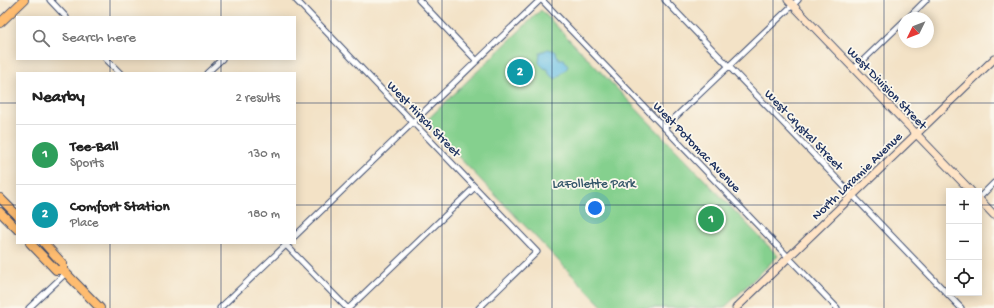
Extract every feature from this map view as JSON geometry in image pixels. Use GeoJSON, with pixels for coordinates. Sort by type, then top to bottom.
{"type":"FeatureCollection","features":[{"type":"Feature","properties":{"kind":"main road"},"geometry":{"type":"LineString","coordinates":[[0,23],[24,0]]}},
{"type":"Feature","properties":{"kind":"main road"},"geometry":{"type":"LineString","coordinates":[[0,198],[16,215]]}},
{"type":"Feature","properties":{"kind":"main road"},"geometry":{"type":"LineString","coordinates":[[0,212],[16,228]]}},
{"type":"Feature","properties":{"kind":"main road"},"geometry":{"type":"LineString","coordinates":[[31,244],[56,270],[65,272],[100,308]]}},
{"type":"Feature","properties":{"kind":"main road"},"geometry":{"type":"LineString","coordinates":[[45,244],[64,264],[65,272]]}},
{"type":"Feature","properties":{"kind":"street"},"geometry":{"type":"LineString","coordinates":[[50,0],[65,16]]}},
{"type":"Feature","properties":{"kind":"street","name":"West Hirsch Street"},"geometry":{"type":"LineString","coordinates":[[296,0],[537,252],[478,308]]}},
{"type":"Feature","properties":{"kind":"street"},"geometry":{"type":"LineString","coordinates":[[419,0],[476,61]]}},
{"type":"Feature","properties":{"kind":"street"},"geometry":{"type":"LineString","coordinates":[[296,235],[541,0]]}},
{"type":"Feature","properties":{"kind":"street","name":"West Potomac Avenue"},"geometry":{"type":"LineString","coordinates":[[541,0],[665,127],[837,308]]}},
{"type":"Feature","properties":{"kind":"street","name":"West Crystal Street"},"geometry":{"type":"LineString","coordinates":[[665,0],[961,308]]}},
{"type":"Feature","properties":{"kind":"street"},"geometry":{"type":"LineString","coordinates":[[914,12],[926,0]]}},
{"type":"Feature","properties":{"kind":"street"},"geometry":{"type":"LineString","coordinates":[[665,127],[793,2]]}},
{"type":"Feature","properties":{"kind":"street","name":"West Division Street"},"geometry":{"type":"LineString","coordinates":[[793,2],[854,69],[968,188]]}},
{"type":"Feature","properties":{"kind":"street"},"geometry":{"type":"LineString","coordinates":[[854,69],[898,27]]}},
{"type":"Feature","properties":{"kind":"street","name":"North Laramie Avenue"},"geometry":{"type":"LineString","coordinates":[[736,308],[994,59]]}},
{"type":"Feature","properties":{"kind":"street"},"geometry":{"type":"LineString","coordinates":[[107,60],[119,72]]}},
{"type":"Feature","properties":{"kind":"street"},"geometry":{"type":"LineString","coordinates":[[208,72],[221,60]]}},
{"type":"Feature","properties":{"kind":"street"},"geometry":{"type":"LineString","coordinates":[[982,195],[994,183]]}},
{"type":"Feature","properties":{"kind":"street"},"geometry":{"type":"LineString","coordinates":[[220,308],[286,244],[348,308],[475,186]]}},
{"type":"Feature","properties":{"kind":"street"},"geometry":{"type":"LineString","coordinates":[[982,201],[994,215]]}},
{"type":"Feature","properties":{"kind":"street"},"geometry":{"type":"LineString","coordinates":[[29,308],[65,272]]}},
{"type":"Feature","properties":{"kind":"green space","name":"LaFollette Park"},"geometry":{"type":"Polygon","coordinates":[[[541,10],[778,256],[724,308],[604,308],[425,122],[541,10]]]}},
{"type":"Feature","properties":{"kind":"water"},"geometry":{"type":"Polygon","coordinates":[[[548,49],[555,51],[559,59],[564,59],[568,67],[556,79],[549,74],[548,69],[544,68],[539,63],[540,53],[548,49]]]}},
{"type":"Feature","properties":{"kind":"place","name":"Comfort Station"},"geometry":{"type":"Point","coordinates":[520,72]}},
{"type":"Feature","properties":{"kind":"place","name":"Tee-Ball"},"geometry":{"type":"Point","coordinates":[711,219]}}]}
